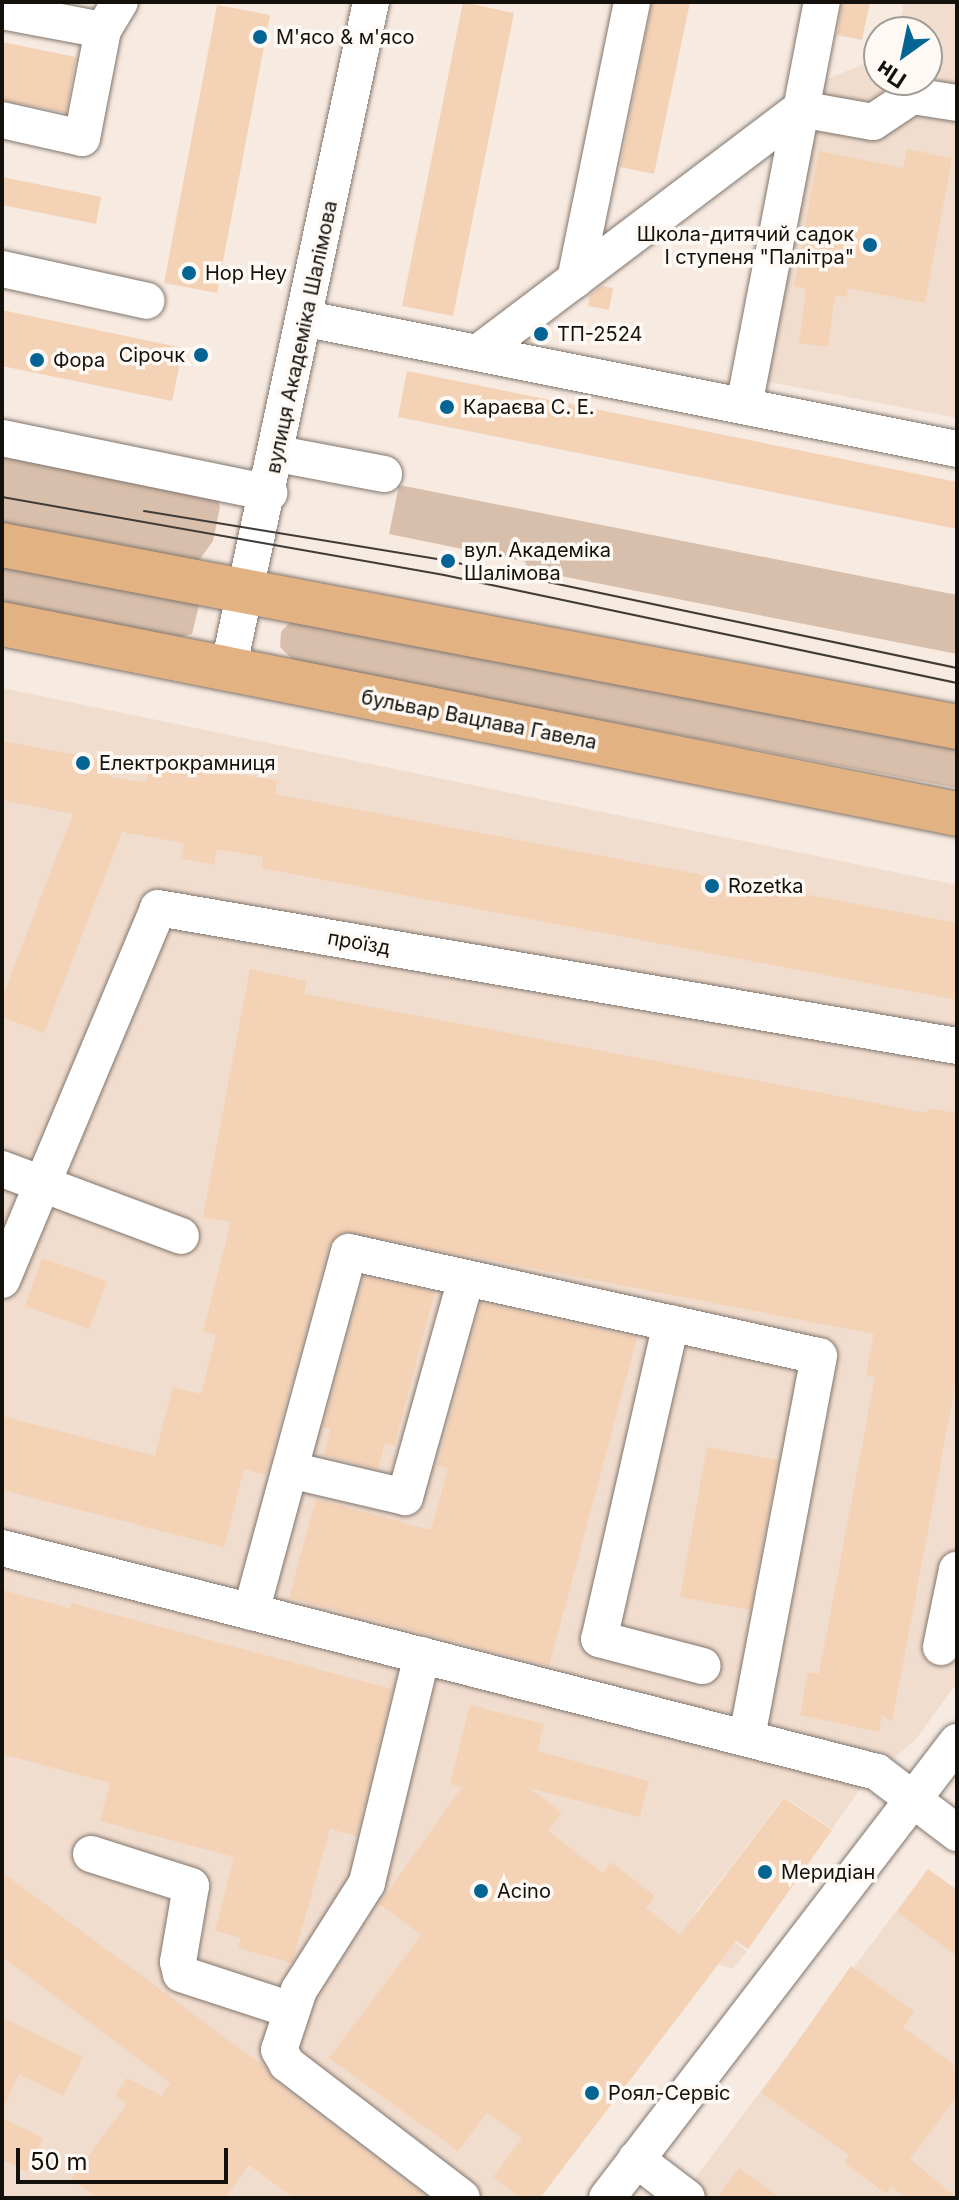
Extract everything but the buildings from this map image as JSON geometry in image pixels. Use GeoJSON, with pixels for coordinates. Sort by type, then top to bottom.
{"type":"FeatureCollection","features":[{"type":"Feature","properties":{"kind":"main road"},"geometry":{"type":"LineString","coordinates":[[2,545],[957,727]]}},
{"type":"Feature","properties":{"kind":"main road","name":"бульвар Вацлава Гавела"},"geometry":{"type":"LineString","coordinates":[[2,624],[957,814]]}},
{"type":"Feature","properties":{"kind":"street","name":"вулиця Академіка Шалімова"},"geometry":{"type":"LineString","coordinates":[[228,670],[307,319],[371,2]]}},
{"type":"Feature","properties":{"kind":"street"},"geometry":{"type":"LineString","coordinates":[[575,280],[632,2]]}},
{"type":"Feature","properties":{"kind":"street"},"geometry":{"type":"LineString","coordinates":[[744,406],[822,2]]}},
{"type":"Feature","properties":{"kind":"street"},"geometry":{"type":"LineString","coordinates":[[2,11],[112,16],[82,138],[2,120]]}},
{"type":"Feature","properties":{"kind":"street"},"geometry":{"type":"LineString","coordinates":[[479,352],[800,109],[873,122],[912,96],[957,103]]}},
{"type":"Feature","properties":{"kind":"street"},"geometry":{"type":"LineString","coordinates":[[2,269],[147,301]]}},
{"type":"Feature","properties":{"kind":"street"},"geometry":{"type":"LineString","coordinates":[[307,319],[957,449]]}},
{"type":"Feature","properties":{"kind":"street"},"geometry":{"type":"LineString","coordinates":[[2,438],[269,493]]}},
{"type":"Feature","properties":{"kind":"street"},"geometry":{"type":"LineString","coordinates":[[278,454],[384,474]]}},
{"type":"Feature","properties":{"kind":"street","name":"проїзд"},"geometry":{"type":"LineString","coordinates":[[2,1280],[158,908],[957,1046]]}},
{"type":"Feature","properties":{"kind":"street"},"geometry":{"type":"LineString","coordinates":[[2,1169],[181,1236]]}},
{"type":"Feature","properties":{"kind":"street"},"geometry":{"type":"LineString","coordinates":[[251,1612],[349,1252],[819,1356],[747,1738]]}},
{"type":"Feature","properties":{"kind":"street"},"geometry":{"type":"LineString","coordinates":[[290,1470],[405,1497],[466,1278]]}},
{"type":"Feature","properties":{"kind":"street"},"geometry":{"type":"LineString","coordinates":[[671,1323],[599,1639],[703,1666]]}},
{"type":"Feature","properties":{"kind":"street"},"geometry":{"type":"LineString","coordinates":[[2,1548],[877,1772],[957,1833]]}},
{"type":"Feature","properties":{"kind":"street"},"geometry":{"type":"LineString","coordinates":[[941,1647],[957,1570]]}},
{"type":"Feature","properties":{"kind":"street"},"geometry":{"type":"LineString","coordinates":[[422,1655],[367,1883],[291,2010],[280,2039],[282,2059],[462,2198]]}},
{"type":"Feature","properties":{"kind":"street"},"geometry":{"type":"LineString","coordinates":[[607,2198],[957,1742]]}},
{"type":"Feature","properties":{"kind":"street"},"geometry":{"type":"LineString","coordinates":[[91,1854],[191,1886],[178,1962],[181,1974],[291,2010]]}},
{"type":"Feature","properties":{"kind":"street"},"geometry":{"type":"LineString","coordinates":[[636,2159],[687,2198]]}},
{"type":"Feature","properties":{"kind":"shaded area","name":"Школа-дитячий садок І ступеня \"Палітра\""},"geometry":{"type":"Polygon","coordinates":[[[904,2],[957,2],[957,418],[759,380],[812,85],[863,64],[863,96],[943,96],[943,16],[901,16],[904,2]]]}},
{"type":"Feature","properties":{"kind":"shaded area"},"geometry":{"type":"Polygon","coordinates":[[[2,448],[214,489],[220,507],[213,541],[197,563],[2,526],[2,448]]]}},
{"type":"Feature","properties":{"kind":"shaded area"},"geometry":{"type":"Polygon","coordinates":[[[399,485],[957,595],[957,654],[525,569],[526,562],[389,534],[399,485]]]}},
{"type":"Feature","properties":{"kind":"shaded area"},"geometry":{"type":"Polygon","coordinates":[[[2,560],[188,595],[199,605],[192,634],[178,638],[2,606],[2,560]]]}},
{"type":"Feature","properties":{"kind":"shaded area"},"geometry":{"type":"Polygon","coordinates":[[[290,622],[957,737],[957,788],[295,662],[280,647],[281,632],[290,622]]]}},
{"type":"Feature","properties":{"kind":"shaded area"},"geometry":{"type":"Polygon","coordinates":[[[2,688],[957,885],[957,1683],[916,1739],[860,1789],[832,1829],[784,1797],[695,1913],[747,1951],[733,1969],[718,1964],[540,2198],[2,2198],[2,688]]]}},
{"type":"Feature","properties":{"kind":"shaded area"},"geometry":{"type":"Polygon","coordinates":[[[928,1869],[957,1890],[957,2198],[680,2198],[928,1869]]]}},
{"type":"Feature","properties":{"kind":"tram line"},"geometry":{"type":"LineString","coordinates":[[2,497],[444,575],[957,683]]}},
{"type":"Feature","properties":{"kind":"tram line"},"geometry":{"type":"LineString","coordinates":[[144,511],[448,561],[957,668]]}},
{"type":"Feature","properties":{"kind":"place","name":"М'ясо & м'ясо"},"geometry":{"type":"Point","coordinates":[260,37]}},
{"type":"Feature","properties":{"kind":"place","name":"Школа-дитячий садок І ступеня \"Палітра\""},"geometry":{"type":"Point","coordinates":[870,245]}},
{"type":"Feature","properties":{"kind":"place","name":"Hop Hey"},"geometry":{"type":"Point","coordinates":[189,273]}},
{"type":"Feature","properties":{"kind":"place","name":"ТП-2524"},"geometry":{"type":"Point","coordinates":[541,334]}},
{"type":"Feature","properties":{"kind":"place","name":"Сірочк"},"geometry":{"type":"Point","coordinates":[201,355]}},
{"type":"Feature","properties":{"kind":"place","name":"Фора"},"geometry":{"type":"Point","coordinates":[37,360]}},
{"type":"Feature","properties":{"kind":"place","name":"Караєва С. Е."},"geometry":{"type":"Point","coordinates":[447,407]}},
{"type":"Feature","properties":{"kind":"place","name":"вул. Академіка Шалімова"},"geometry":{"type":"Point","coordinates":[448,561]}},
{"type":"Feature","properties":{"kind":"place","name":"Електрокрамниця"},"geometry":{"type":"Point","coordinates":[83,763]}},
{"type":"Feature","properties":{"kind":"place","name":"Rozetka"},"geometry":{"type":"Point","coordinates":[712,886]}},
{"type":"Feature","properties":{"kind":"place","name":"Меридіан"},"geometry":{"type":"Point","coordinates":[765,1872]}},
{"type":"Feature","properties":{"kind":"place","name":"Acino"},"geometry":{"type":"Point","coordinates":[481,1891]}},
{"type":"Feature","properties":{"kind":"place","name":"Роял-Сервіс"},"geometry":{"type":"Point","coordinates":[592,2093]}}]}
